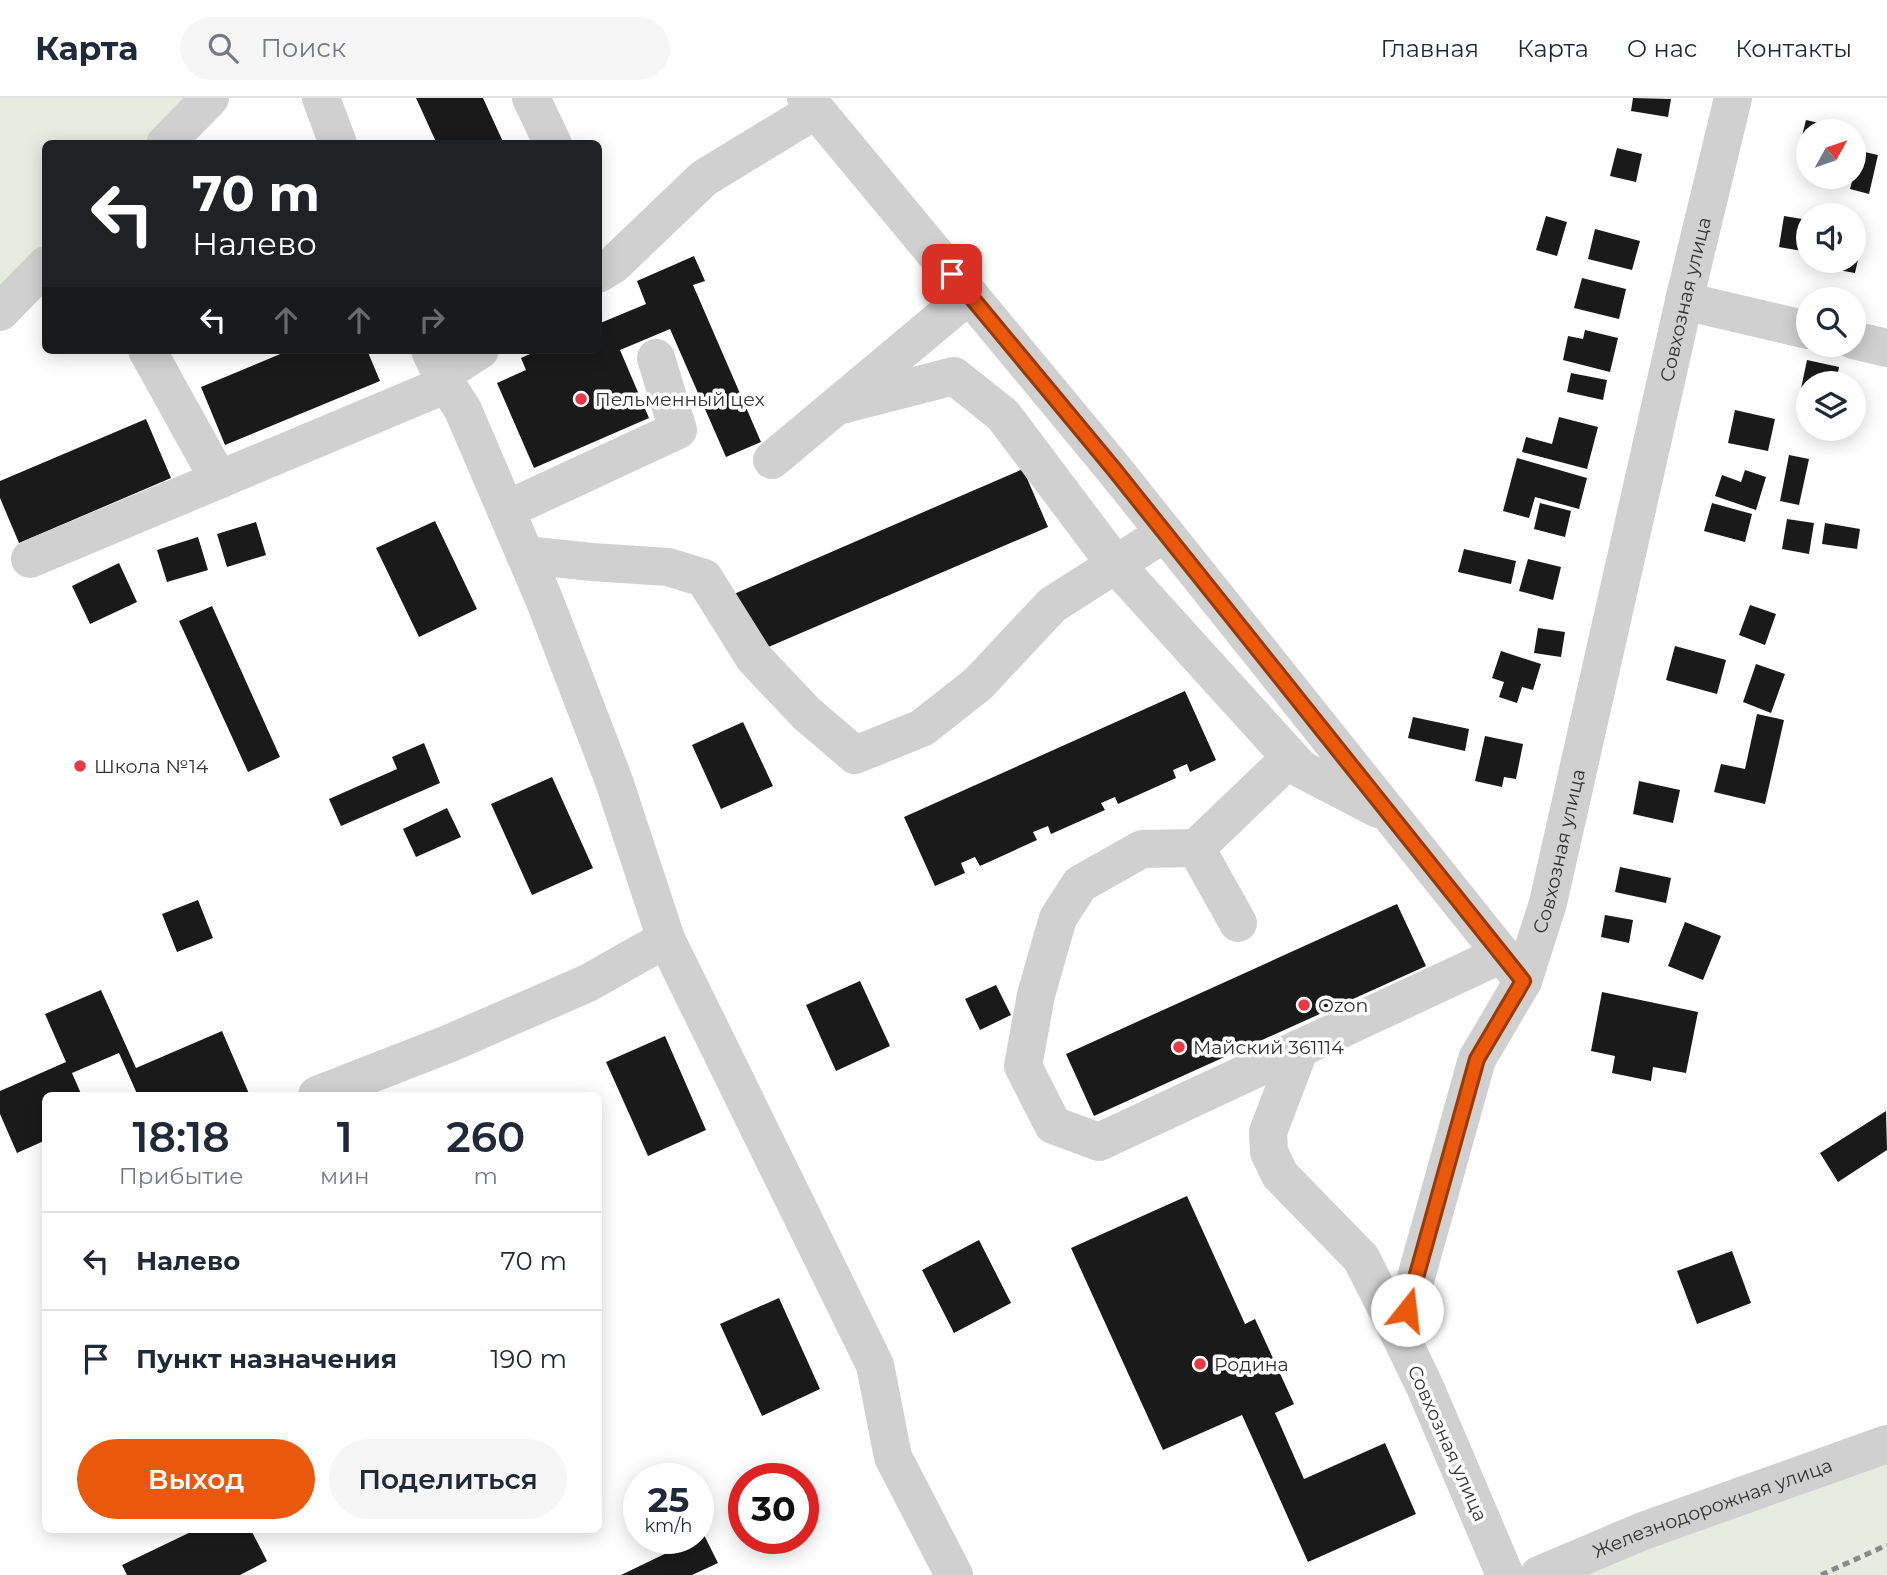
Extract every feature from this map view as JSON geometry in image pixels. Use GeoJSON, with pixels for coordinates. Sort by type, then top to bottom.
{"type":"FeatureCollection","features":[{"type":"Feature","properties":{"kind":"street"},"geometry":{"type":"LineString","coordinates":[[169,140],[210,98]]}},
{"type":"Feature","properties":{"kind":"street"},"geometry":{"type":"LineString","coordinates":[[321,98],[337,140]]}},
{"type":"Feature","properties":{"kind":"street"},"geometry":{"type":"LineString","coordinates":[[531,98],[551,140]]}},
{"type":"Feature","properties":{"kind":"street","name":"Совхозная улица"},"geometry":{"type":"LineString","coordinates":[[1505,1575],[1400,1335],[1477,1059],[1513,967],[1548,903],[1732,98]]}},
{"type":"Feature","properties":{"kind":"street"},"geometry":{"type":"LineString","coordinates":[[603,258],[704,178],[811,104],[1165,533],[1513,967],[1300,1048],[1099,1142],[1053,1125],[1023,1066],[1036,995],[1058,918],[1080,884],[1142,849],[1196,848],[1290,758]]}},
{"type":"Feature","properties":{"kind":"street"},"geometry":{"type":"LineString","coordinates":[[0,312],[42,269]]}},
{"type":"Feature","properties":{"kind":"street"},"geometry":{"type":"LineString","coordinates":[[772,460],[969,295]]}},
{"type":"Feature","properties":{"kind":"street"},"geometry":{"type":"LineString","coordinates":[[1684,302],[1796,327]]}},
{"type":"Feature","properties":{"kind":"street"},"geometry":{"type":"LineString","coordinates":[[1866,343],[1887,348]]}},
{"type":"Feature","properties":{"kind":"street"},"geometry":{"type":"LineString","coordinates":[[149,354],[219,480]]}},
{"type":"Feature","properties":{"kind":"street"},"geometry":{"type":"LineString","coordinates":[[30,559],[219,480],[472,354]]}},
{"type":"Feature","properties":{"kind":"street"},"geometry":{"type":"LineString","coordinates":[[506,510],[678,430],[656,358]]}},
{"type":"Feature","properties":{"kind":"street"},"geometry":{"type":"LineString","coordinates":[[439,370],[463,410],[544,599],[614,781],[666,939],[875,1364],[893,1457],[954,1575]]}},
{"type":"Feature","properties":{"kind":"street"},"geometry":{"type":"LineString","coordinates":[[837,406],[954,376],[1003,415],[1116,565],[1290,758],[1301,769],[1392,817]]}},
{"type":"Feature","properties":{"kind":"street"},"geometry":{"type":"LineString","coordinates":[[525,555],[668,567],[705,578],[754,658],[807,714],[855,755],[922,728],[978,684],[1052,605],[1165,533]]}},
{"type":"Feature","properties":{"kind":"street"},"geometry":{"type":"LineString","coordinates":[[1196,848],[1238,923]]}},
{"type":"Feature","properties":{"kind":"street"},"geometry":{"type":"LineString","coordinates":[[325,1092],[448,1044],[588,983],[666,939]]}},
{"type":"Feature","properties":{"kind":"street"},"geometry":{"type":"LineString","coordinates":[[1300,1048],[1268,1132],[1269,1152],[1280,1175],[1361,1258],[1400,1335]]}},
{"type":"Feature","properties":{"kind":"street","name":"Железнодорожная улица"},"geometry":{"type":"LineString","coordinates":[[1539,1575],[1643,1531],[1887,1444]]}},
{"type":"Feature","properties":{"kind":"shaded area"},"geometry":{"type":"Polygon","coordinates":[[[0,98],[210,98],[168,140],[42,140],[42,268],[0,312],[0,98]]]}},
{"type":"Feature","properties":{"kind":"shaded area"},"geometry":{"type":"Polygon","coordinates":[[[1887,1444],[1887,1575],[1539,1575],[1887,1444]]]}},
{"type":"Feature","properties":{"kind":"building"},"geometry":{"type":"Polygon","coordinates":[[[416,98],[483,98],[502,140],[435,140],[416,98]]]}},
{"type":"Feature","properties":{"kind":"building"},"geometry":{"type":"Polygon","coordinates":[[[1633,98],[1671,99],[1668,117],[1631,111],[1633,98]]]}},
{"type":"Feature","properties":{"kind":"building"},"geometry":{"type":"Polygon","coordinates":[[[1617,148],[1642,154],[1636,182],[1610,176],[1617,148]]]}},
{"type":"Feature","properties":{"kind":"building"},"geometry":{"type":"Polygon","coordinates":[[[1866,152],[1878,155],[1869,194],[1850,189],[1866,189],[1866,152]]]}},
{"type":"Feature","properties":{"kind":"building"},"geometry":{"type":"Polygon","coordinates":[[[1546,216],[1567,222],[1557,256],[1536,250],[1546,216]]]}},
{"type":"Feature","properties":{"kind":"building"},"geometry":{"type":"Polygon","coordinates":[[[1784,216],[1796,218],[1796,250],[1779,247],[1784,216]]]}},
{"type":"Feature","properties":{"kind":"building"},"geometry":{"type":"Polygon","coordinates":[[[1595,229],[1640,241],[1632,270],[1588,259],[1595,229]]]}},
{"type":"Feature","properties":{"kind":"building"},"geometry":{"type":"Polygon","coordinates":[[[694,256],[705,281],[693,285],[761,442],[726,457],[670,329],[620,350],[649,418],[534,468],[497,383],[526,370],[521,358],[530,354],[602,354],[602,322],[646,304],[637,281],[694,256]]]}},
{"type":"Feature","properties":{"kind":"building"},"geometry":{"type":"Polygon","coordinates":[[[1582,278],[1626,289],[1619,319],[1574,308],[1582,278]]]}},
{"type":"Feature","properties":{"kind":"building"},"geometry":{"type":"Polygon","coordinates":[[[1585,330],[1618,338],[1610,372],[1563,360],[1568,336],[1583,339],[1585,330]]]}},
{"type":"Feature","properties":{"kind":"building"},"geometry":{"type":"Polygon","coordinates":[[[280,354],[369,354],[380,381],[225,445],[201,387],[280,354]]]}},
{"type":"Feature","properties":{"kind":"building"},"geometry":{"type":"Polygon","coordinates":[[[1807,360],[1839,367],[1838,371],[1805,371],[1807,360]]]}},
{"type":"Feature","properties":{"kind":"building"},"geometry":{"type":"Polygon","coordinates":[[[1571,373],[1607,380],[1603,400],[1567,392],[1571,373]]]}},
{"type":"Feature","properties":{"kind":"building"},"geometry":{"type":"Polygon","coordinates":[[[1735,410],[1775,419],[1768,451],[1728,443],[1735,410]]]}},
{"type":"Feature","properties":{"kind":"building"},"geometry":{"type":"Polygon","coordinates":[[[1559,417],[1598,427],[1587,469],[1522,452],[1526,437],[1552,444],[1559,417]]]}},
{"type":"Feature","properties":{"kind":"building"},"geometry":{"type":"Polygon","coordinates":[[[146,419],[171,478],[19,543],[0,498],[0,481],[146,419]]]}},
{"type":"Feature","properties":{"kind":"building"},"geometry":{"type":"Polygon","coordinates":[[[1789,455],[1809,459],[1799,505],[1780,501],[1789,455]]]}},
{"type":"Feature","properties":{"kind":"building"},"geometry":{"type":"Polygon","coordinates":[[[1517,458],[1587,478],[1579,509],[1535,497],[1529,518],[1503,511],[1517,458]]]}},
{"type":"Feature","properties":{"kind":"building"},"geometry":{"type":"Polygon","coordinates":[[[1023,469],[1048,527],[759,651],[734,594],[1023,469]]]}},
{"type":"Feature","properties":{"kind":"building"},"geometry":{"type":"Polygon","coordinates":[[[1745,470],[1766,477],[1756,510],[1715,496],[1722,475],[1741,482],[1745,470]]]}},
{"type":"Feature","properties":{"kind":"building"},"geometry":{"type":"Polygon","coordinates":[[[1540,503],[1571,511],[1565,537],[1534,529],[1540,503]]]}},
{"type":"Feature","properties":{"kind":"building"},"geometry":{"type":"Polygon","coordinates":[[[1712,503],[1752,514],[1745,542],[1704,531],[1712,503]]]}},
{"type":"Feature","properties":{"kind":"building"},"geometry":{"type":"Polygon","coordinates":[[[1787,519],[1814,523],[1809,554],[1782,549],[1787,519]]]}},
{"type":"Feature","properties":{"kind":"building"},"geometry":{"type":"Polygon","coordinates":[[[435,521],[477,609],[419,637],[376,548],[435,521]]]}},
{"type":"Feature","properties":{"kind":"building"},"geometry":{"type":"Polygon","coordinates":[[[256,522],[266,555],[227,567],[217,534],[256,522]]]}},
{"type":"Feature","properties":{"kind":"building"},"geometry":{"type":"Polygon","coordinates":[[[1825,523],[1860,529],[1857,549],[1822,544],[1825,523]]]}},
{"type":"Feature","properties":{"kind":"building"},"geometry":{"type":"Polygon","coordinates":[[[198,537],[208,570],[167,582],[157,550],[198,537]]]}},
{"type":"Feature","properties":{"kind":"building"},"geometry":{"type":"Polygon","coordinates":[[[1464,549],[1516,561],[1511,584],[1458,572],[1464,549]]]}},
{"type":"Feature","properties":{"kind":"building"},"geometry":{"type":"Polygon","coordinates":[[[1528,559],[1561,567],[1553,600],[1519,591],[1528,559]]]}},
{"type":"Feature","properties":{"kind":"building"},"geometry":{"type":"Polygon","coordinates":[[[119,563],[137,602],[90,624],[72,586],[119,563]]]}},
{"type":"Feature","properties":{"kind":"building"},"geometry":{"type":"Polygon","coordinates":[[[1750,605],[1776,614],[1765,645],[1739,635],[1750,605]]]}},
{"type":"Feature","properties":{"kind":"building"},"geometry":{"type":"Polygon","coordinates":[[[212,606],[280,757],[248,772],[179,621],[212,606]]]}},
{"type":"Feature","properties":{"kind":"building"},"geometry":{"type":"Polygon","coordinates":[[[1538,628],[1565,632],[1561,657],[1534,653],[1538,628]]]}},
{"type":"Feature","properties":{"kind":"building"},"geometry":{"type":"Polygon","coordinates":[[[1675,646],[1726,660],[1717,694],[1666,680],[1675,646]]]}},
{"type":"Feature","properties":{"kind":"building"},"geometry":{"type":"Polygon","coordinates":[[[1501,651],[1541,664],[1533,690],[1522,687],[1517,703],[1499,697],[1504,682],[1492,678],[1501,651]]]}},
{"type":"Feature","properties":{"kind":"building"},"geometry":{"type":"Polygon","coordinates":[[[1756,664],[1785,674],[1771,713],[1743,702],[1756,664]]]}},
{"type":"Feature","properties":{"kind":"building"},"geometry":{"type":"Polygon","coordinates":[[[1185,691],[1216,760],[1190,772],[1187,764],[1173,770],[1176,778],[1118,804],[1115,797],[1101,803],[1105,810],[1051,834],[1048,826],[1033,832],[1037,840],[980,866],[975,857],[961,863],[965,873],[935,886],[904,817],[1185,691]]]}},
{"type":"Feature","properties":{"kind":"building"},"geometry":{"type":"Polygon","coordinates":[[[1757,714],[1784,720],[1765,804],[1714,792],[1721,764],[1745,769],[1757,714]]]}},
{"type":"Feature","properties":{"kind":"building"},"geometry":{"type":"Polygon","coordinates":[[[1413,717],[1469,729],[1465,751],[1408,738],[1413,717]]]}},
{"type":"Feature","properties":{"kind":"building"},"geometry":{"type":"Polygon","coordinates":[[[743,722],[773,786],[721,809],[692,745],[743,722]]]}},
{"type":"Feature","properties":{"kind":"building"},"geometry":{"type":"Polygon","coordinates":[[[1485,736],[1523,744],[1516,779],[1504,777],[1502,787],[1475,781],[1485,736]]]}},
{"type":"Feature","properties":{"kind":"building"},"geometry":{"type":"Polygon","coordinates":[[[424,743],[440,783],[341,826],[329,799],[397,769],[392,757],[424,743]]]}},
{"type":"Feature","properties":{"kind":"building"},"geometry":{"type":"Polygon","coordinates":[[[552,777],[593,868],[532,895],[491,804],[552,777]]]}},
{"type":"Feature","properties":{"kind":"building"},"geometry":{"type":"Polygon","coordinates":[[[1639,781],[1680,790],[1673,823],[1633,814],[1639,781]]]}},
{"type":"Feature","properties":{"kind":"building"},"geometry":{"type":"Polygon","coordinates":[[[447,808],[461,837],[416,857],[403,829],[447,808]]]}},
{"type":"Feature","properties":{"kind":"building"},"geometry":{"type":"Polygon","coordinates":[[[1620,867],[1671,878],[1666,903],[1615,892],[1620,867]]]}},
{"type":"Feature","properties":{"kind":"building"},"geometry":{"type":"Polygon","coordinates":[[[198,900],[213,938],[177,952],[162,914],[198,900]]]}},
{"type":"Feature","properties":{"kind":"building"},"geometry":{"type":"Polygon","coordinates":[[[1397,904],[1426,966],[1094,1116],[1066,1054],[1397,904]]]}},
{"type":"Feature","properties":{"kind":"building"},"geometry":{"type":"Polygon","coordinates":[[[1605,915],[1633,920],[1629,943],[1601,937],[1605,915]]]}},
{"type":"Feature","properties":{"kind":"building"},"geometry":{"type":"Polygon","coordinates":[[[1685,922],[1721,936],[1703,980],[1668,966],[1685,922]]]}},
{"type":"Feature","properties":{"kind":"building"},"geometry":{"type":"Polygon","coordinates":[[[860,981],[890,1046],[836,1071],[806,1005],[860,981]]]}},
{"type":"Feature","properties":{"kind":"building"},"geometry":{"type":"Polygon","coordinates":[[[996,985],[1011,1015],[980,1030],[965,999],[996,985]]]}},
{"type":"Feature","properties":{"kind":"building"},"geometry":{"type":"Polygon","coordinates":[[[101,990],[136,1068],[222,1031],[248,1092],[136,1092],[119,1053],[72,1073],[80,1092],[42,1092],[42,1142],[17,1153],[0,1114],[0,1091],[66,1062],[45,1014],[101,990]]]}},
{"type":"Feature","properties":{"kind":"building"},"geometry":{"type":"Polygon","coordinates":[[[1602,992],[1698,1012],[1686,1073],[1653,1067],[1651,1081],[1612,1073],[1615,1056],[1591,1051],[1602,992]]]}},
{"type":"Feature","properties":{"kind":"building"},"geometry":{"type":"Polygon","coordinates":[[[665,1036],[706,1130],[648,1156],[606,1062],[665,1036]]]}},
{"type":"Feature","properties":{"kind":"building"},"geometry":{"type":"Polygon","coordinates":[[[1886,1111],[1887,1150],[1838,1182],[1820,1153],[1886,1111]]]}},
{"type":"Feature","properties":{"kind":"building","name":"Родина"},"geometry":{"type":"Polygon","coordinates":[[[1187,1196],[1245,1324],[1255,1319],[1294,1404],[1275,1413],[1304,1479],[1385,1443],[1416,1514],[1308,1562],[1242,1415],[1163,1450],[1071,1248],[1187,1196]]]}},
{"type":"Feature","properties":{"kind":"building"},"geometry":{"type":"Polygon","coordinates":[[[979,1240],[1011,1303],[954,1333],[922,1270],[979,1240]]]}},
{"type":"Feature","properties":{"kind":"building"},"geometry":{"type":"Polygon","coordinates":[[[1732,1251],[1751,1303],[1697,1324],[1677,1271],[1732,1251]]]}},
{"type":"Feature","properties":{"kind":"building"},"geometry":{"type":"Polygon","coordinates":[[[779,1298],[820,1389],[762,1416],[720,1324],[779,1298]]]}},
{"type":"Feature","properties":{"kind":"building"},"geometry":{"type":"Polygon","coordinates":[[[189,1533],[253,1533],[267,1561],[240,1575],[127,1575],[122,1565],[189,1533]]]}},
{"type":"Feature","properties":{"kind":"building"},"geometry":{"type":"Polygon","coordinates":[[[665,1554],[714,1554],[718,1563],[692,1575],[621,1575],[665,1554]]]}},
{"type":"Feature","properties":{"kind":"railway"},"geometry":{"type":"LineString","coordinates":[[1821,1575],[1887,1545]]}},
{"type":"Feature","properties":{"kind":"place","name":"Пельменный цех"},"geometry":{"type":"Point","coordinates":[581,399]}},
{"type":"Feature","properties":{"kind":"place","name":"Школа №14"},"geometry":{"type":"Point","coordinates":[80,766]}},
{"type":"Feature","properties":{"kind":"place","name":"Ozon"},"geometry":{"type":"Point","coordinates":[1304,1005]}},
{"type":"Feature","properties":{"kind":"place","name":"Майский 361114"},"geometry":{"type":"Point","coordinates":[1179,1047]}},
{"type":"Feature","properties":{"kind":"place","name":"Родина"},"geometry":{"type":"Point","coordinates":[1200,1364]}},
{"type":"Feature","properties":{"kind":"route"},"geometry":{"type":"LineString","coordinates":[[952,274],[1113,468],[1523,981],[1477,1059],[1407,1310]]}}]}
